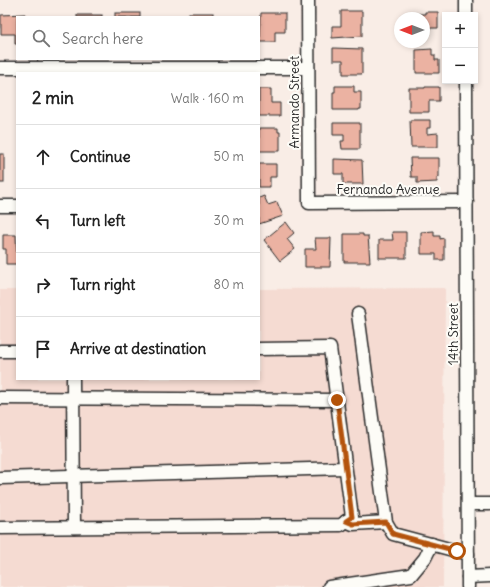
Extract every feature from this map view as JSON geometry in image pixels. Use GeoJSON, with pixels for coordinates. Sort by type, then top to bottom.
{"type":"FeatureCollection","features":[{"type":"Feature","properties":{"kind":"street","name":"Armando Street"},"geometry":{"type":"LineString","coordinates":[[308,0],[309,203]]}},
{"type":"Feature","properties":{"kind":"street"},"geometry":{"type":"LineString","coordinates":[[466,0],[466,12]]}},
{"type":"Feature","properties":{"kind":"street"},"geometry":{"type":"LineString","coordinates":[[0,68],[153,70],[308,68]]}},
{"type":"Feature","properties":{"kind":"street","name":"14th Street"},"geometry":{"type":"LineString","coordinates":[[466,84],[468,582]]}},
{"type":"Feature","properties":{"kind":"street","name":"Fernando Avenue"},"geometry":{"type":"LineString","coordinates":[[309,203],[467,202]]}},
{"type":"Feature","properties":{"kind":"street"},"geometry":{"type":"LineString","coordinates":[[0,206],[16,206]]}},
{"type":"Feature","properties":{"kind":"street"},"geometry":{"type":"LineString","coordinates":[[358,314],[386,522],[393,534],[468,554]]}},
{"type":"Feature","properties":{"kind":"street"},"geometry":{"type":"LineString","coordinates":[[0,528],[341,525],[352,517],[330,348],[260,349]]}},
{"type":"Feature","properties":{"kind":"street"},"geometry":{"type":"LineString","coordinates":[[0,351],[16,351]]}},
{"type":"Feature","properties":{"kind":"street"},"geometry":{"type":"LineString","coordinates":[[73,380],[74,527]]}},
{"type":"Feature","properties":{"kind":"street"},"geometry":{"type":"LineString","coordinates":[[0,398],[337,400]]}},
{"type":"Feature","properties":{"kind":"street"},"geometry":{"type":"LineString","coordinates":[[0,478],[345,468]]}},
{"type":"Feature","properties":{"kind":"street"},"geometry":{"type":"LineString","coordinates":[[468,504],[490,504]]}},
{"type":"Feature","properties":{"kind":"street"},"geometry":{"type":"LineString","coordinates":[[346,521],[353,524],[386,522]]}},
{"type":"Feature","properties":{"kind":"street"},"geometry":{"type":"LineString","coordinates":[[330,587],[411,575],[425,558],[432,544]]}},
{"type":"Feature","properties":{"kind":"street"},"geometry":{"type":"LineString","coordinates":[[468,582],[490,576]]}},
{"type":"Feature","properties":{"kind":"shaded area"},"geometry":{"type":"Polygon","coordinates":[[[445,288],[443,587],[0,587],[0,290],[16,290],[16,380],[260,380],[260,289],[445,288]]]}},
{"type":"Feature","properties":{"kind":"building"},"geometry":{"type":"Polygon","coordinates":[[[341,11],[362,11],[362,36],[332,38],[332,26],[341,26],[341,11]]]}},
{"type":"Feature","properties":{"kind":"building"},"geometry":{"type":"Polygon","coordinates":[[[430,12],[438,12],[438,28],[430,28],[430,12]]]}},
{"type":"Feature","properties":{"kind":"building"},"geometry":{"type":"Polygon","coordinates":[[[115,13],[140,13],[140,16],[115,16],[115,13]]]}},
{"type":"Feature","properties":{"kind":"building"},"geometry":{"type":"Polygon","coordinates":[[[189,13],[213,13],[213,16],[189,16],[189,13]]]}},
{"type":"Feature","properties":{"kind":"building"},"geometry":{"type":"Polygon","coordinates":[[[261,13],[285,13],[285,32],[275,32],[275,42],[260,42],[261,13]]]}},
{"type":"Feature","properties":{"kind":"building"},"geometry":{"type":"Polygon","coordinates":[[[25,14],[25,16],[16,16],[16,44],[15,34],[1,34],[1,15],[25,14]]]}},
{"type":"Feature","properties":{"kind":"building"},"geometry":{"type":"Polygon","coordinates":[[[77,15],[102,15],[102,16],[77,15]]]}},
{"type":"Feature","properties":{"kind":"building"},"geometry":{"type":"Polygon","coordinates":[[[333,48],[362,49],[362,74],[343,74],[343,60],[333,60],[333,48]]]}},
{"type":"Feature","properties":{"kind":"building"},"geometry":{"type":"Polygon","coordinates":[[[432,49],[432,55],[435,55],[435,60],[439,60],[439,73],[416,73],[416,50],[432,49]]]}},
{"type":"Feature","properties":{"kind":"building"},"geometry":{"type":"Polygon","coordinates":[[[335,86],[354,86],[354,92],[361,92],[361,109],[333,110],[333,92],[335,92],[335,86]]]}},
{"type":"Feature","properties":{"kind":"building"},"geometry":{"type":"Polygon","coordinates":[[[439,87],[439,101],[429,101],[429,112],[409,112],[409,88],[439,87]]]}},
{"type":"Feature","properties":{"kind":"building"},"geometry":{"type":"Polygon","coordinates":[[[260,89],[271,89],[271,103],[280,103],[280,116],[260,116],[260,89]]]}},
{"type":"Feature","properties":{"kind":"building"},"geometry":{"type":"Polygon","coordinates":[[[410,120],[430,120],[430,128],[427,128],[427,134],[438,133],[438,147],[411,147],[410,120]]]}},
{"type":"Feature","properties":{"kind":"building"},"geometry":{"type":"Polygon","coordinates":[[[333,123],[360,123],[360,149],[342,149],[341,141],[344,141],[344,135],[333,135],[333,123]]]}},
{"type":"Feature","properties":{"kind":"building"},"geometry":{"type":"Polygon","coordinates":[[[260,128],[278,128],[278,132],[280,132],[280,151],[260,151],[260,128]]]}},
{"type":"Feature","properties":{"kind":"building"},"geometry":{"type":"Polygon","coordinates":[[[0,154],[4,154],[4,183],[0,183],[0,154]]]}},
{"type":"Feature","properties":{"kind":"building"},"geometry":{"type":"Polygon","coordinates":[[[410,158],[439,158],[439,177],[437,177],[437,182],[417,183],[417,177],[411,177],[410,158]]]}},
{"type":"Feature","properties":{"kind":"building"},"geometry":{"type":"Polygon","coordinates":[[[334,159],[362,160],[363,184],[343,184],[343,174],[334,174],[334,159]]]}},
{"type":"Feature","properties":{"kind":"building"},"geometry":{"type":"Polygon","coordinates":[[[260,164],[276,164],[276,177],[270,177],[270,187],[260,187],[260,164]]]}},
{"type":"Feature","properties":{"kind":"building"},"geometry":{"type":"Polygon","coordinates":[[[264,196],[268,205],[277,202],[283,216],[260,224],[260,198],[264,196]]]}},
{"type":"Feature","properties":{"kind":"building"},"geometry":{"type":"Polygon","coordinates":[[[286,222],[294,233],[287,239],[295,249],[280,261],[264,240],[286,222]]]}},
{"type":"Feature","properties":{"kind":"building"},"geometry":{"type":"Polygon","coordinates":[[[434,231],[434,236],[440,236],[440,239],[444,238],[444,260],[436,260],[436,254],[421,254],[421,232],[434,231]]]}},
{"type":"Feature","properties":{"kind":"building"},"geometry":{"type":"Polygon","coordinates":[[[392,232],[406,232],[406,258],[379,258],[379,240],[393,240],[392,232]]]}},
{"type":"Feature","properties":{"kind":"building"},"geometry":{"type":"Polygon","coordinates":[[[344,234],[363,234],[363,236],[368,236],[370,262],[344,262],[344,234]]]}},
{"type":"Feature","properties":{"kind":"building"},"geometry":{"type":"Polygon","coordinates":[[[3,235],[16,235],[16,264],[6,264],[6,249],[3,249],[3,235]]]}},
{"type":"Feature","properties":{"kind":"building"},"geometry":{"type":"Polygon","coordinates":[[[315,238],[331,238],[330,267],[305,267],[305,249],[316,249],[315,238]]]}},
{"type":"Feature","properties":{"kind":"route"},"geometry":{"type":"LineString","coordinates":[[337,400],[352,517],[346,521],[353,524],[386,522],[393,534],[457,551]]}}]}
